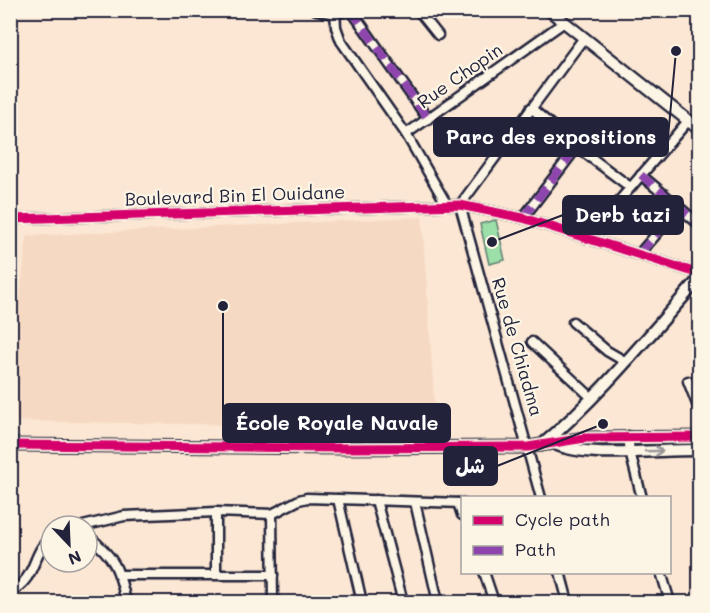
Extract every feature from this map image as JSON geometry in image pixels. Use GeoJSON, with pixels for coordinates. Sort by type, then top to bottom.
{"type":"FeatureCollection","features":[{"type":"Feature","properties":{"kind":"street"},"geometry":{"type":"LineString","coordinates":[[316,10],[335,12],[350,10],[428,119]]}},
{"type":"Feature","properties":{"kind":"street"},"geometry":{"type":"LineString","coordinates":[[418,10],[438,35]]}},
{"type":"Feature","properties":{"kind":"street"},"geometry":{"type":"LineString","coordinates":[[549,10],[699,130]]}},
{"type":"Feature","properties":{"kind":"street"},"geometry":{"type":"LineString","coordinates":[[335,12],[336,27],[342,41],[406,134],[447,206]]}},
{"type":"Feature","properties":{"kind":"street","name":"Rue Chopin"},"geometry":{"type":"LineString","coordinates":[[406,134],[563,23]]}},
{"type":"Feature","properties":{"kind":"street"},"geometry":{"type":"LineString","coordinates":[[460,205],[583,39]]}},
{"type":"Feature","properties":{"kind":"street"},"geometry":{"type":"LineString","coordinates":[[531,108],[630,187]]}},
{"type":"Feature","properties":{"kind":"street"},"geometry":{"type":"LineString","coordinates":[[587,238],[688,121]]}},
{"type":"Feature","properties":{"kind":"street"},"geometry":{"type":"LineString","coordinates":[[523,218],[577,147]]}},
{"type":"Feature","properties":{"kind":"street"},"geometry":{"type":"LineString","coordinates":[[641,174],[699,225]]}},
{"type":"Feature","properties":{"kind":"street","name":"Boulevard Bin El Ouidane"},"geometry":{"type":"LineString","coordinates":[[10,219],[460,205],[523,218],[640,253],[699,276]]}},
{"type":"Feature","properties":{"kind":"street","name":"Rue de Chiadma"},"geometry":{"type":"LineString","coordinates":[[460,205],[540,496]]}},
{"type":"Feature","properties":{"kind":"street"},"geometry":{"type":"LineString","coordinates":[[640,253],[679,208]]}},
{"type":"Feature","properties":{"kind":"street"},"geometry":{"type":"LineString","coordinates":[[542,445],[570,420],[626,362],[699,276]]}},
{"type":"Feature","properties":{"kind":"street"},"geometry":{"type":"LineString","coordinates":[[573,322],[607,351],[626,362]]}},
{"type":"Feature","properties":{"kind":"street"},"geometry":{"type":"LineString","coordinates":[[532,342],[591,397]]}},
{"type":"Feature","properties":{"kind":"street"},"geometry":{"type":"LineString","coordinates":[[687,381],[699,412]]}},
{"type":"Feature","properties":{"kind":"street"},"geometry":{"type":"LineString","coordinates":[[628,436],[641,496]]}},
{"type":"Feature","properties":{"kind":"street"},"geometry":{"type":"LineString","coordinates":[[10,445],[528,447],[555,444],[573,438],[699,437]]}},
{"type":"Feature","properties":{"kind":"street"},"geometry":{"type":"LineString","coordinates":[[555,444],[576,449],[630,452],[699,450]]}},
{"type":"Feature","properties":{"kind":"street"},"geometry":{"type":"LineString","coordinates":[[338,499],[362,603]]}},
{"type":"Feature","properties":{"kind":"street"},"geometry":{"type":"LineString","coordinates":[[99,522],[124,516],[216,512],[272,514],[299,500],[460,503]]}},
{"type":"Feature","properties":{"kind":"street"},"geometry":{"type":"LineString","coordinates":[[376,500],[403,603]]}},
{"type":"Feature","properties":{"kind":"street"},"geometry":{"type":"LineString","coordinates":[[416,502],[438,603]]}},
{"type":"Feature","properties":{"kind":"street"},"geometry":{"type":"LineString","coordinates":[[216,512],[216,574]]}},
{"type":"Feature","properties":{"kind":"street"},"geometry":{"type":"LineString","coordinates":[[272,514],[273,603]]}},
{"type":"Feature","properties":{"kind":"street"},"geometry":{"type":"LineString","coordinates":[[99,544],[105,549],[120,574],[126,603]]}},
{"type":"Feature","properties":{"kind":"street"},"geometry":{"type":"LineString","coordinates":[[10,592],[20,587],[28,579],[39,554]]}},
{"type":"Feature","properties":{"kind":"street"},"geometry":{"type":"LineString","coordinates":[[120,574],[273,575]]}},
{"type":"Feature","properties":{"kind":"street"},"geometry":{"type":"LineString","coordinates":[[483,574],[494,603]]}},
{"type":"Feature","properties":{"kind":"street"},"geometry":{"type":"LineString","coordinates":[[560,574],[568,603]]}},
{"type":"Feature","properties":{"kind":"street"},"geometry":{"type":"LineString","coordinates":[[661,574],[670,603]]}},
{"type":"Feature","properties":{"kind":"shaded area"},"geometry":{"type":"Polygon","coordinates":[[[422,217],[436,428],[11,421],[11,375],[27,236],[422,217]]]}},
{"type":"Feature","properties":{"kind":"green space"},"geometry":{"type":"Polygon","coordinates":[[[496,220],[505,260],[489,264],[480,224],[496,220]]]}},
{"type":"Feature","properties":{"kind":"marked path"},"geometry":{"type":"LineString","coordinates":[[334,14],[335,10]]}},
{"type":"Feature","properties":{"kind":"marked path"},"geometry":{"type":"LineString","coordinates":[[351,10],[428,119]]}},
{"type":"Feature","properties":{"kind":"marked path"},"geometry":{"type":"LineString","coordinates":[[523,218],[577,147]]}},
{"type":"Feature","properties":{"kind":"marked path"},"geometry":{"type":"LineString","coordinates":[[641,175],[700,225]]}},
{"type":"Feature","properties":{"kind":"marked path"},"geometry":{"type":"LineString","coordinates":[[640,253],[679,208]]}},
{"type":"Feature","properties":{"kind":"cycle path"},"geometry":{"type":"LineString","coordinates":[[10,219],[460,205],[523,218],[700,274]]}},
{"type":"Feature","properties":{"kind":"cycle path"},"geometry":{"type":"LineString","coordinates":[[10,445],[528,447],[585,438],[700,437]]}},
{"type":"Feature","properties":{"kind":"place","name":"Parc des expositions"},"geometry":{"type":"Point","coordinates":[676,51]}},
{"type":"Feature","properties":{"kind":"place","name":"Derb tazi"},"geometry":{"type":"Point","coordinates":[492,242]}},
{"type":"Feature","properties":{"kind":"place","name":"École Royale Navale"},"geometry":{"type":"Point","coordinates":[223,306]}},
{"type":"Feature","properties":{"kind":"place","name":"شل"},"geometry":{"type":"Point","coordinates":[603,424]}}]}
